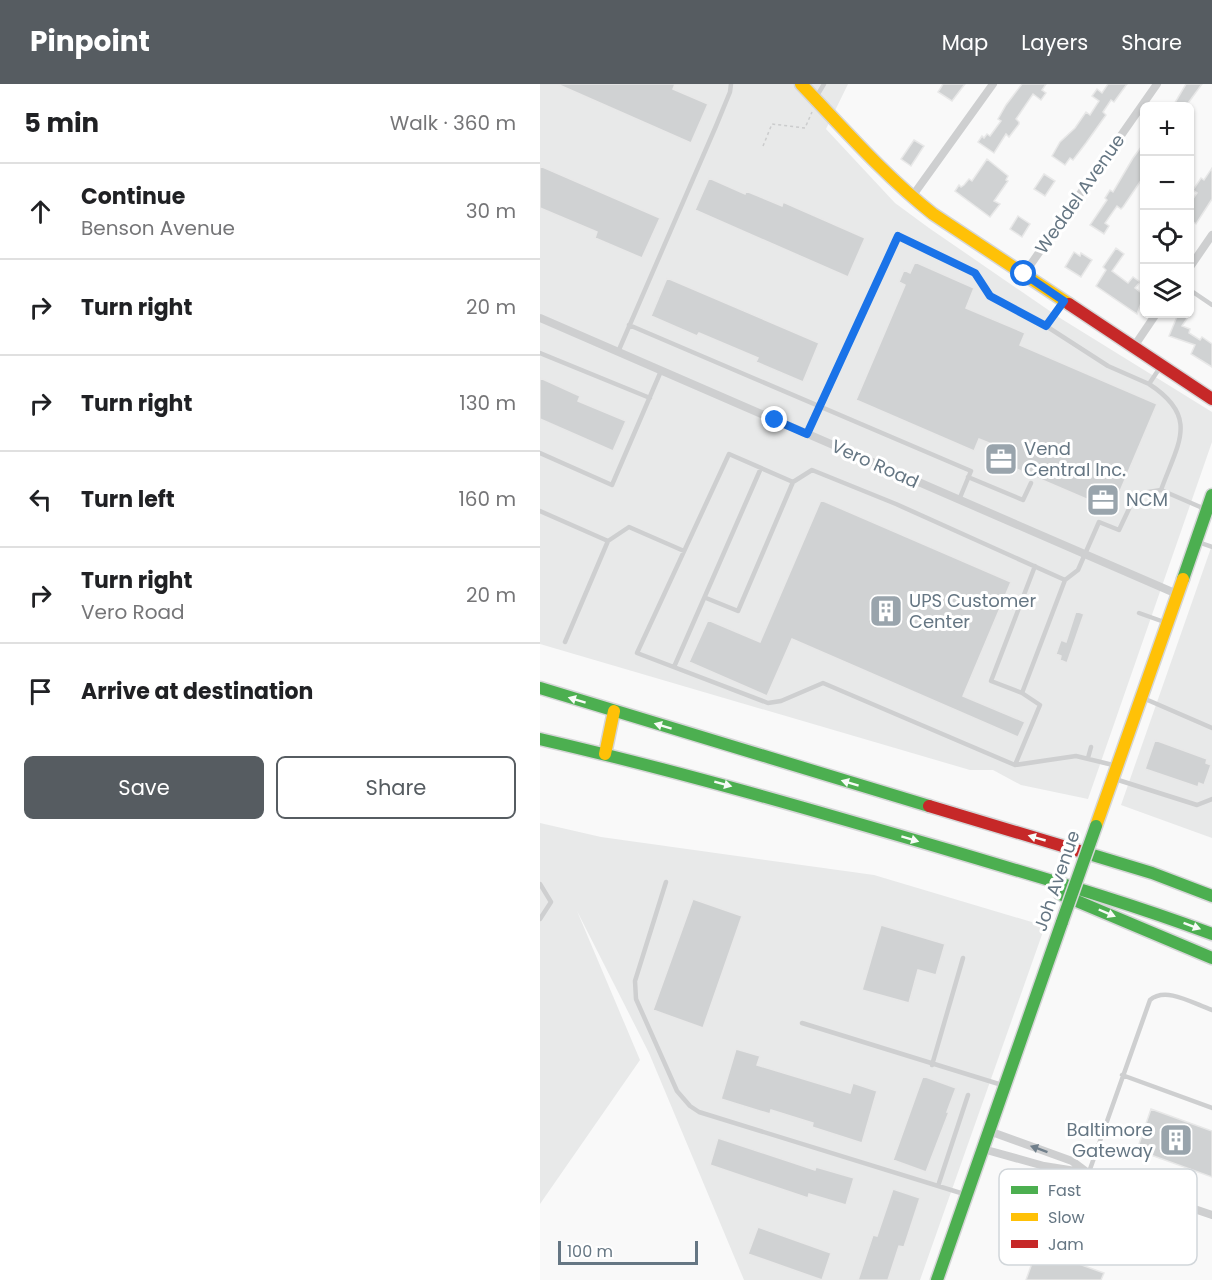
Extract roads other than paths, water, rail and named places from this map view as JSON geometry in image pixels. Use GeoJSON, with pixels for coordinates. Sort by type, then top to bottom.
{"type":"FeatureCollection","features":[{"type":"Feature","properties":{"kind":"main road"},"geometry":{"type":"LineString","coordinates":[[801,84],[878,167],[911,198],[1212,399]]}},
{"type":"Feature","properties":{"kind":"main road","name":"Joh Avenue"},"geometry":{"type":"LineString","coordinates":[[937,1280],[1212,495]]}},
{"type":"Feature","properties":{"kind":"main road"},"geometry":{"type":"LineString","coordinates":[[540,688],[1152,873],[1212,896]]}},
{"type":"Feature","properties":{"kind":"main road"},"geometry":{"type":"LineString","coordinates":[[605,754],[614,711]]}},
{"type":"Feature","properties":{"kind":"main road"},"geometry":{"type":"LineString","coordinates":[[540,739],[798,805],[1150,912],[1212,934]]}},
{"type":"Feature","properties":{"kind":"main road"},"geometry":{"type":"LineString","coordinates":[[1057,844],[1212,888]]}},
{"type":"Feature","properties":{"kind":"main road"},"geometry":{"type":"LineString","coordinates":[[976,859],[1212,958]]}},
{"type":"Feature","properties":{"kind":"street"},"geometry":{"type":"LineString","coordinates":[[911,198],[993,84]]}},
{"type":"Feature","properties":{"kind":"street","name":"Weddel Avenue"},"geometry":{"type":"LineString","coordinates":[[1024,274],[1157,84]]}},
{"type":"Feature","properties":{"kind":"street"},"geometry":{"type":"LineString","coordinates":[[1192,264],[1212,236]]}},
{"type":"Feature","properties":{"kind":"street","name":"Vero Road"},"geometry":{"type":"LineString","coordinates":[[540,318],[1177,594]]}},
{"type":"Feature","properties":{"kind":"street"},"geometry":{"type":"LineString","coordinates":[[1133,348],[1153,318]]}},
{"type":"Feature","properties":{"kind":"street"},"geometry":{"type":"LineString","coordinates":[[989,1131],[1072,1161],[1083,1169]]}},
{"type":"Feature","properties":{"kind":"street"},"geometry":{"type":"LineString","coordinates":[[983,1149],[1063,1169]]}},
{"type":"Feature","properties":{"kind":"street"},"geometry":{"type":"LineString","coordinates":[[1197,1210],[1212,1215]]}},
{"type":"Feature","properties":{"kind":"lane"},"geometry":{"type":"LineString","coordinates":[[618,352],[716,126],[731,84]]}},
{"type":"Feature","properties":{"kind":"lane"},"geometry":{"type":"LineString","coordinates":[[815,99],[824,84]]}},
{"type":"Feature","properties":{"kind":"lane"},"geometry":{"type":"LineString","coordinates":[[807,434],[898,236],[975,273],[990,296],[1046,326],[1108,366],[1149,384],[1172,402],[1181,422],[1181,430],[1178,445],[1161,490]]}},
{"type":"Feature","properties":{"kind":"lane"},"geometry":{"type":"LineString","coordinates":[[1194,293],[1212,305]]}},
{"type":"Feature","properties":{"kind":"lane"},"geometry":{"type":"LineString","coordinates":[[1046,326],[1064,301]]}},
{"type":"Feature","properties":{"kind":"lane"},"geometry":{"type":"LineString","coordinates":[[629,325],[971,471],[959,501]]}},
{"type":"Feature","properties":{"kind":"lane"},"geometry":{"type":"LineString","coordinates":[[540,353],[650,398]]}},
{"type":"Feature","properties":{"kind":"lane"},"geometry":{"type":"LineString","coordinates":[[1149,384],[1161,366]]}},
{"type":"Feature","properties":{"kind":"lane"},"geometry":{"type":"LineString","coordinates":[[540,453],[612,484],[661,371]]}},
{"type":"Feature","properties":{"kind":"lane"},"geometry":{"type":"LineString","coordinates":[[793,482],[729,454],[637,653],[768,703],[781,701],[823,683],[1015,765],[1076,756],[1088,758],[1115,772],[1197,805],[1212,799]]}},
{"type":"Feature","properties":{"kind":"lane"},"geometry":{"type":"LineString","coordinates":[[674,667],[761,468]]}},
{"type":"Feature","properties":{"kind":"lane"},"geometry":{"type":"LineString","coordinates":[[706,598],[738,611],[793,482],[812,470],[896,504],[1065,580]]}},
{"type":"Feature","properties":{"kind":"lane"},"geometry":{"type":"LineString","coordinates":[[968,477],[1023,501],[1032,483]]}},
{"type":"Feature","properties":{"kind":"lane"},"geometry":{"type":"LineString","coordinates":[[1022,693],[1065,580],[1078,570],[1099,522],[1119,530],[1136,494],[1161,490],[1207,510]]}},
{"type":"Feature","properties":{"kind":"lane"},"geometry":{"type":"LineString","coordinates":[[540,511],[608,541]]}},
{"type":"Feature","properties":{"kind":"lane"},"geometry":{"type":"LineString","coordinates":[[565,642],[608,541],[629,527],[684,551]]}},
{"type":"Feature","properties":{"kind":"lane"},"geometry":{"type":"LineString","coordinates":[[1196,541],[1212,547]]}},
{"type":"Feature","properties":{"kind":"lane"},"geometry":{"type":"LineString","coordinates":[[1015,765],[1041,705],[1022,693],[991,681],[1035,566]]}},
{"type":"Feature","properties":{"kind":"lane"},"geometry":{"type":"LineString","coordinates":[[1139,613],[1167,623]]}},
{"type":"Feature","properties":{"kind":"lane"},"geometry":{"type":"LineString","coordinates":[[1141,698],[1212,728]]}},
{"type":"Feature","properties":{"kind":"lane"},"geometry":{"type":"LineString","coordinates":[[1088,758],[1091,747]]}},
{"type":"Feature","properties":{"kind":"lane"},"geometry":{"type":"LineString","coordinates":[[666,882],[635,981],[635,991],[646,1021],[682,1098],[699,1112],[967,1195]]}},
{"type":"Feature","properties":{"kind":"lane"},"geometry":{"type":"LineString","coordinates":[[540,884],[550,902],[540,919]]}},
{"type":"Feature","properties":{"kind":"lane"},"geometry":{"type":"LineString","coordinates":[[932,1065],[963,957]]}},
{"type":"Feature","properties":{"kind":"lane"},"geometry":{"type":"LineString","coordinates":[[1089,1169],[1147,1004],[1154,997],[1167,994],[1212,1010]]}},
{"type":"Feature","properties":{"kind":"lane"},"geometry":{"type":"LineString","coordinates":[[802,1023],[1005,1086]]}},
{"type":"Feature","properties":{"kind":"lane"},"geometry":{"type":"LineString","coordinates":[[1122,1076],[1212,1108]]}},
{"type":"Feature","properties":{"kind":"lane"},"geometry":{"type":"LineString","coordinates":[[938,1186],[968,1095]]}},
{"type":"Feature","properties":{"kind":"place","name":"Vend Central Inc."},"geometry":{"type":"Point","coordinates":[1001,459]}},
{"type":"Feature","properties":{"kind":"place","name":"NCM"},"geometry":{"type":"Point","coordinates":[1103,500]}},
{"type":"Feature","properties":{"kind":"place","name":"UPS Customer Center"},"geometry":{"type":"Point","coordinates":[886,611]}},
{"type":"Feature","properties":{"kind":"place","name":"Baltimore Gateway"},"geometry":{"type":"Point","coordinates":[1176,1140]}}]}
